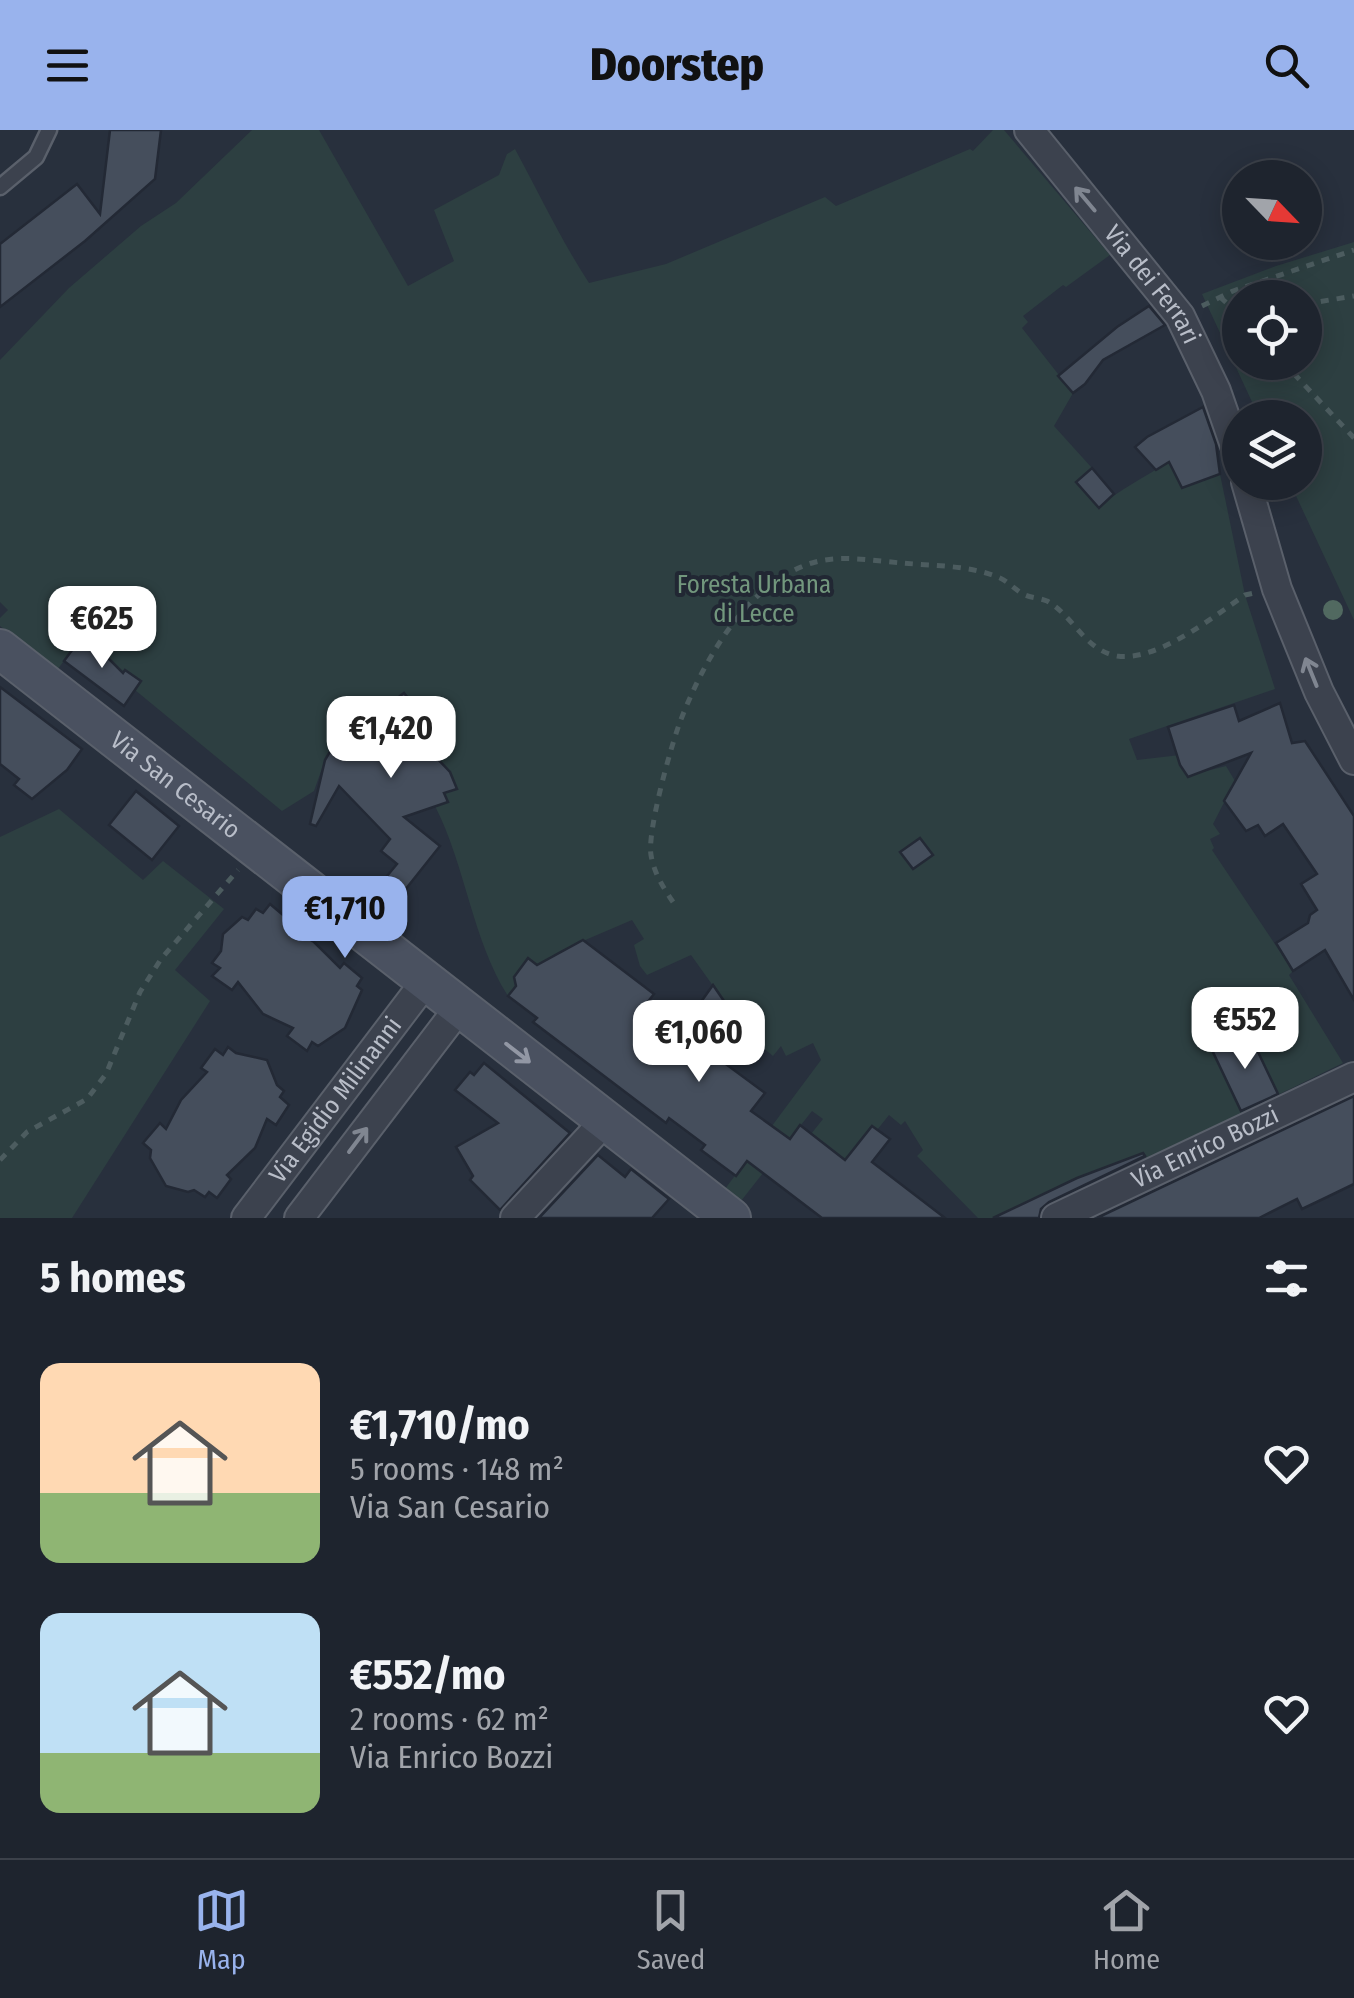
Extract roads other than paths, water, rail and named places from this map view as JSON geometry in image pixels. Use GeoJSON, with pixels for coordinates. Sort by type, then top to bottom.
{"type":"FeatureCollection","features":[{"type":"Feature","properties":{"kind":"main road","name":"Via San Cesario"},"geometry":{"type":"LineString","coordinates":[[0,649],[731,1218]]}},
{"type":"Feature","properties":{"kind":"street","name":"Via dei Ferrari"},"geometry":{"type":"LineString","coordinates":[[1028,130],[1180,316],[1222,408]]}},
{"type":"Feature","properties":{"kind":"street"},"geometry":{"type":"LineString","coordinates":[[1251,500],[1277,589],[1319,692],[1354,760]]}},
{"type":"Feature","properties":{"kind":"street","name":"Via Egidio Milinanni"},"geometry":{"type":"LineString","coordinates":[[246,1218],[426,982]]}},
{"type":"Feature","properties":{"kind":"street","name":"Via Egidio Milinanni"},"geometry":{"type":"LineString","coordinates":[[300,1218],[459,1008]]}},
{"type":"Feature","properties":{"kind":"street","name":"Via Enrico Bozzi"},"geometry":{"type":"LineString","coordinates":[[1056,1218],[1354,1077]]}},
{"type":"Feature","properties":{"kind":"street"},"geometry":{"type":"LineString","coordinates":[[515,1218],[605,1121]]}},
{"type":"Feature","properties":{"kind":"lane"},"geometry":{"type":"LineString","coordinates":[[0,186],[36,157],[49,130]]}},
{"type":"Feature","properties":{"kind":"park label","name":"Foresta Urbana di Lecce"},"geometry":{"type":"Point","coordinates":[754,600]}}]}
